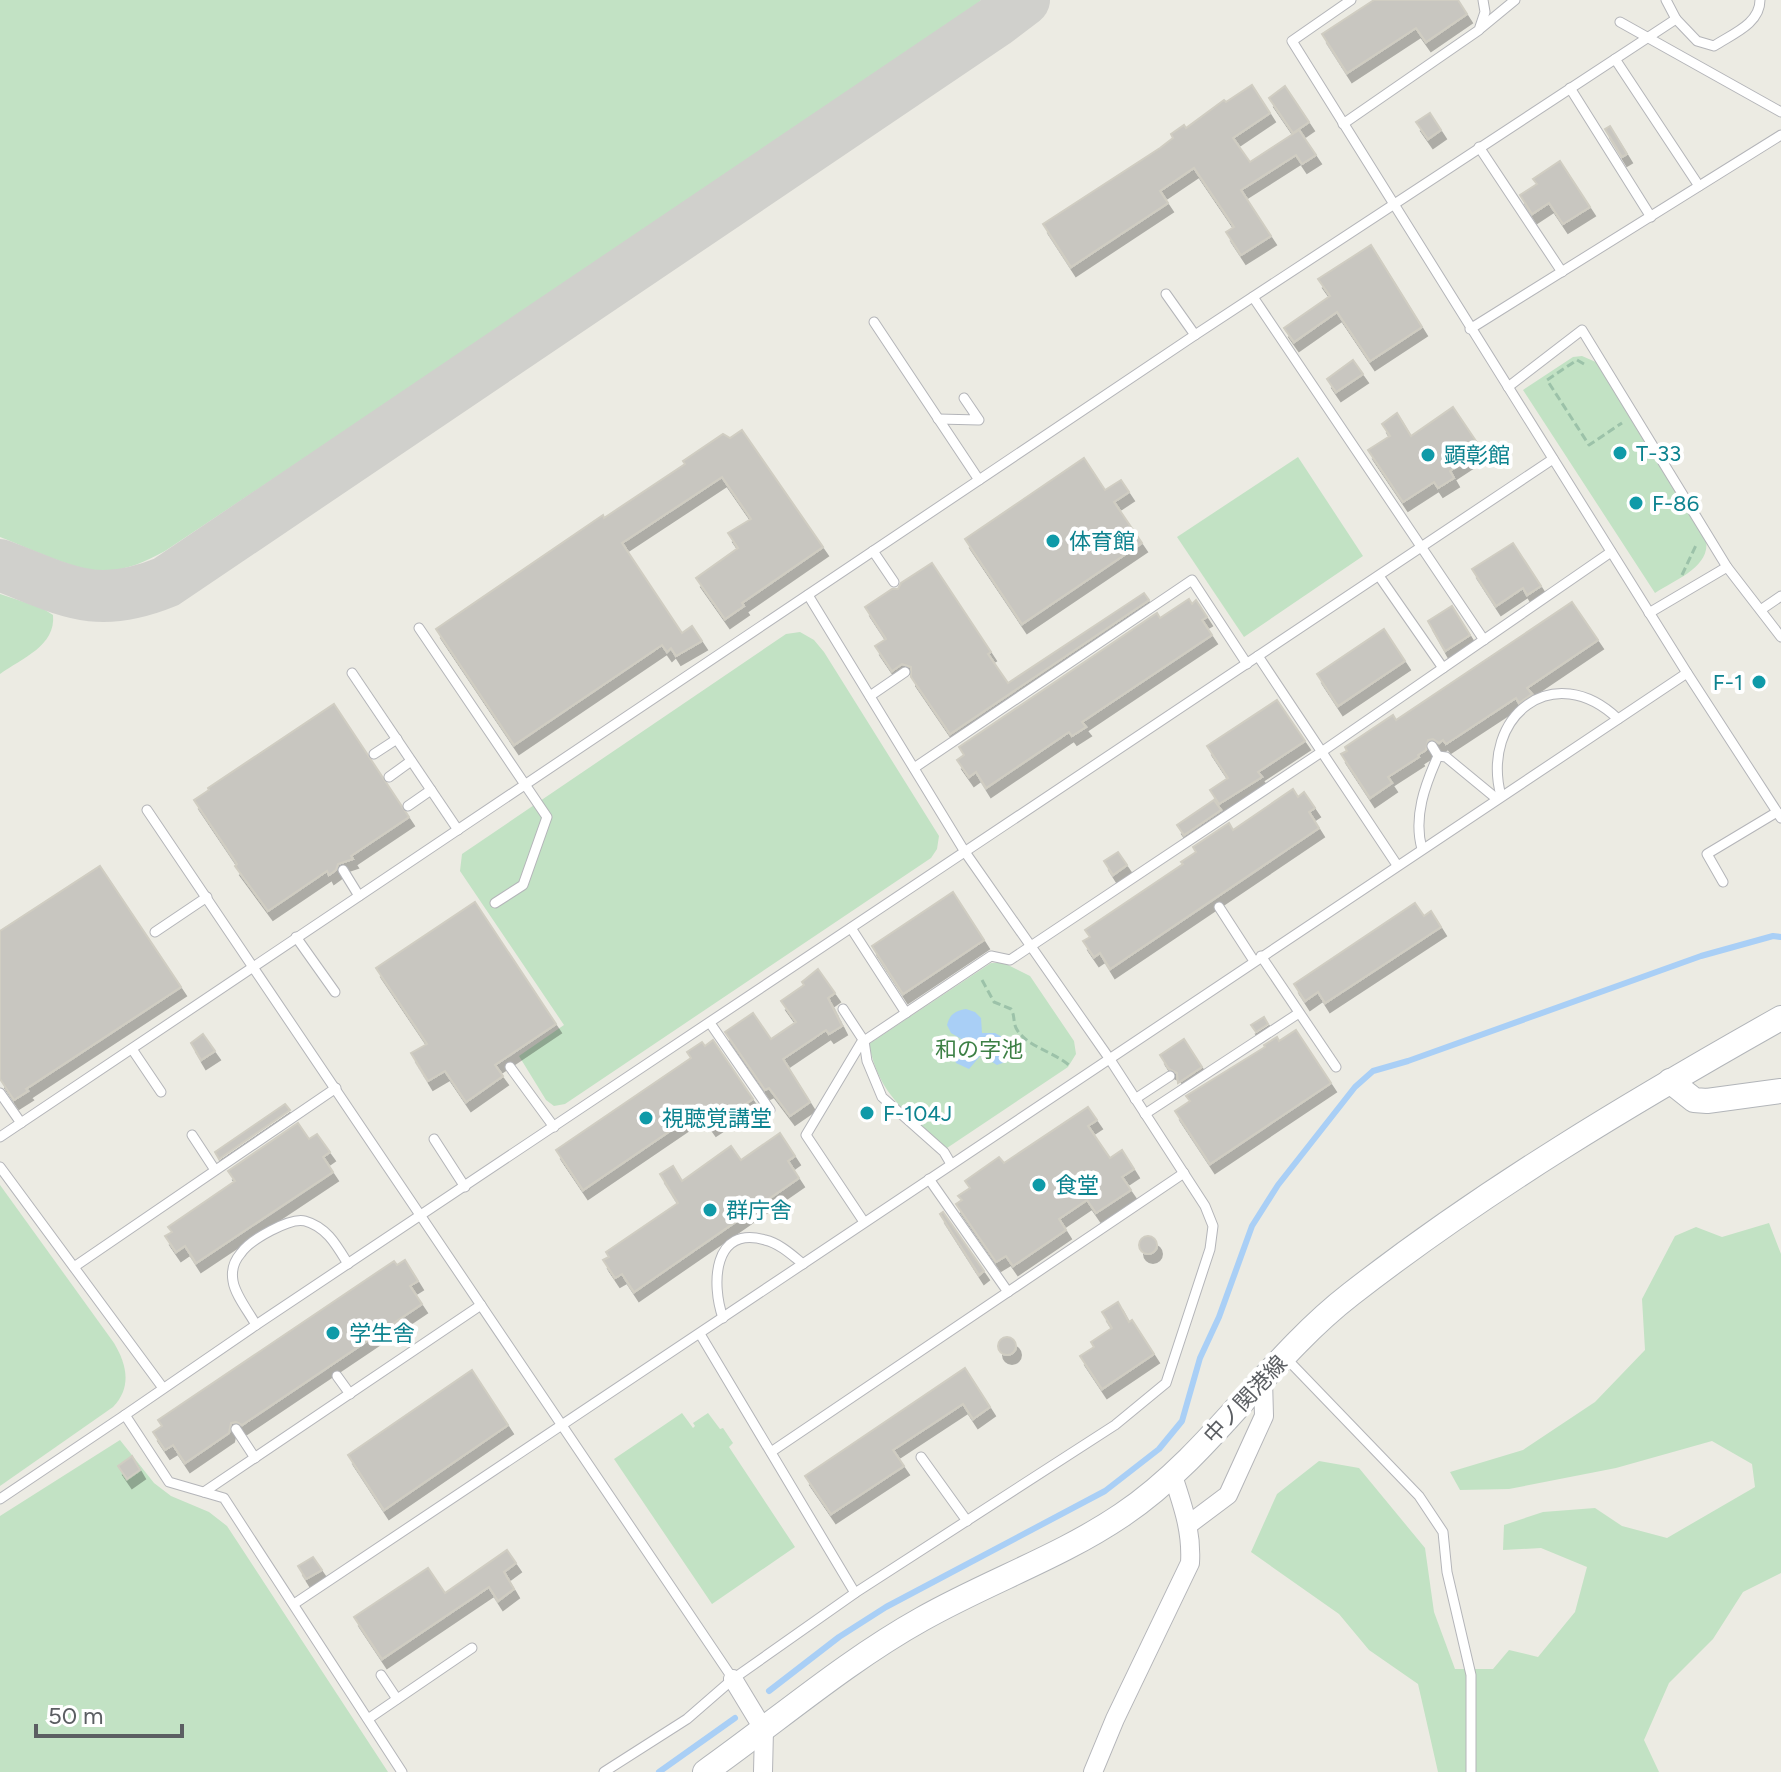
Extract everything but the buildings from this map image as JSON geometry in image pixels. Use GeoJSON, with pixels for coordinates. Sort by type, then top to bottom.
{"type":"FeatureCollection","features":[{"type":"Feature","properties":{"kind":"main road","name":"中ノ関港線"},"geometry":{"type":"LineString","coordinates":[[705,1772],[837,1675],[921,1619],[1122,1516],[1173,1476],[1285,1357],[1349,1296],[1574,1138],[1781,1018]]}},
{"type":"Feature","properties":{"kind":"main road"},"geometry":{"type":"LineString","coordinates":[[1670,1081],[1694,1100],[1781,1091]]}},
{"type":"Feature","properties":{"kind":"street"},"geometry":{"type":"LineString","coordinates":[[1188,1525],[1228,1495],[1264,1416],[1263,1380]]}},
{"type":"Feature","properties":{"kind":"street"},"geometry":{"type":"LineString","coordinates":[[1093,1772],[1190,1563],[1191,1540],[1173,1476]]}},
{"type":"Feature","properties":{"kind":"street"},"geometry":{"type":"LineString","coordinates":[[733,1679],[764,1730],[763,1772]]}},
{"type":"Feature","properties":{"kind":"lane"},"geometry":{"type":"LineString","coordinates":[[1351,0],[1292,41],[1470,329],[1779,815],[1707,854],[1723,882]]}},
{"type":"Feature","properties":{"kind":"lane"},"geometry":{"type":"LineString","coordinates":[[1479,30],[1485,12],[1483,0]]}},
{"type":"Feature","properties":{"kind":"lane"},"geometry":{"type":"LineString","coordinates":[[1343,124],[1479,30],[1515,0]]}},
{"type":"Feature","properties":{"kind":"lane"},"geometry":{"type":"LineString","coordinates":[[1666,0],[1676,19],[1697,41],[1714,46],[1754,19],[1760,9],[1760,0]]}},
{"type":"Feature","properties":{"kind":"lane"},"geometry":{"type":"LineString","coordinates":[[0,1137],[1195,335],[1676,19]]}},
{"type":"Feature","properties":{"kind":"lane"},"geometry":{"type":"LineString","coordinates":[[1620,22],[1781,112]]}},
{"type":"Feature","properties":{"kind":"lane"},"geometry":{"type":"LineString","coordinates":[[1615,59],[1699,186]]}},
{"type":"Feature","properties":{"kind":"lane"},"geometry":{"type":"LineString","coordinates":[[1570,88],[1651,217]]}},
{"type":"Feature","properties":{"kind":"lane"},"geometry":{"type":"LineString","coordinates":[[1470,329],[1781,135]]}},
{"type":"Feature","properties":{"kind":"lane"},"geometry":{"type":"LineString","coordinates":[[1479,147],[1562,272]]}},
{"type":"Feature","properties":{"kind":"lane"},"geometry":{"type":"LineString","coordinates":[[1166,294],[1195,335]]}},
{"type":"Feature","properties":{"kind":"lane"},"geometry":{"type":"LineString","coordinates":[[1253,297],[1484,640]]}},
{"type":"Feature","properties":{"kind":"lane"},"geometry":{"type":"LineString","coordinates":[[874,322],[979,480]]}},
{"type":"Feature","properties":{"kind":"lane"},"geometry":{"type":"LineString","coordinates":[[1508,387],[1582,330],[1727,567],[1781,637]]}},
{"type":"Feature","properties":{"kind":"lane"},"geometry":{"type":"LineString","coordinates":[[938,419],[979,420],[964,398]]}},
{"type":"Feature","properties":{"kind":"lane"},"geometry":{"type":"LineString","coordinates":[[0,1499],[1553,459]]}},
{"type":"Feature","properties":{"kind":"lane"},"geometry":{"type":"LineString","coordinates":[[873,551],[894,582]]}},
{"type":"Feature","properties":{"kind":"lane"},"geometry":{"type":"LineString","coordinates":[[864,1222],[806,1135],[864,1041],[991,956],[1010,960],[1320,753],[1611,552]]}},
{"type":"Feature","properties":{"kind":"lane"},"geometry":{"type":"LineString","coordinates":[[1649,613],[1727,567]]}},
{"type":"Feature","properties":{"kind":"lane"},"geometry":{"type":"LineString","coordinates":[[1379,576],[1443,668]]}},
{"type":"Feature","properties":{"kind":"lane"},"geometry":{"type":"LineString","coordinates":[[914,768],[1192,580],[1247,664]]}},
{"type":"Feature","properties":{"kind":"lane"},"geometry":{"type":"LineString","coordinates":[[604,1772],[687,1719],[733,1679],[855,1593],[1115,1425],[1166,1383],[1210,1249],[1213,1226],[1205,1206],[1109,1058],[965,852],[808,595]]}},
{"type":"Feature","properties":{"kind":"lane"},"geometry":{"type":"LineString","coordinates":[[1762,609],[1781,596]]}},
{"type":"Feature","properties":{"kind":"lane"},"geometry":{"type":"LineString","coordinates":[[419,628],[547,817],[523,885],[495,903]]}},
{"type":"Feature","properties":{"kind":"lane"},"geometry":{"type":"LineString","coordinates":[[1258,656],[1397,865]]}},
{"type":"Feature","properties":{"kind":"lane"},"geometry":{"type":"LineString","coordinates":[[870,696],[905,672]]}},
{"type":"Feature","properties":{"kind":"lane"},"geometry":{"type":"LineString","coordinates":[[352,673],[458,830]]}},
{"type":"Feature","properties":{"kind":"lane"},"geometry":{"type":"LineString","coordinates":[[294,1604],[1687,673]]}},
{"type":"Feature","properties":{"kind":"lane"},"geometry":{"type":"LineString","coordinates":[[1499,798],[1498,760],[1504,732],[1517,712],[1539,697],[1553,694],[1581,696],[1602,704],[1618,719]]}},
{"type":"Feature","properties":{"kind":"lane"},"geometry":{"type":"LineString","coordinates":[[374,754],[397,739]]}},
{"type":"Feature","properties":{"kind":"lane"},"geometry":{"type":"LineString","coordinates":[[1432,746],[1438,756]]}},
{"type":"Feature","properties":{"kind":"lane"},"geometry":{"type":"LineString","coordinates":[[1438,756],[1446,757],[1499,798]]}},
{"type":"Feature","properties":{"kind":"lane"},"geometry":{"type":"LineString","coordinates":[[1422,849],[1418,823],[1426,786],[1438,756]]}},
{"type":"Feature","properties":{"kind":"lane"},"geometry":{"type":"LineString","coordinates":[[389,777],[411,761]]}},
{"type":"Feature","properties":{"kind":"lane"},"geometry":{"type":"LineString","coordinates":[[408,806],[431,790]]}},
{"type":"Feature","properties":{"kind":"lane"},"geometry":{"type":"LineString","coordinates":[[147,810],[733,1679]]}},
{"type":"Feature","properties":{"kind":"lane"},"geometry":{"type":"LineString","coordinates":[[1715,869],[1726,864]]}},
{"type":"Feature","properties":{"kind":"lane"},"geometry":{"type":"LineString","coordinates":[[343,870],[359,896]]}},
{"type":"Feature","properties":{"kind":"lane"},"geometry":{"type":"LineString","coordinates":[[155,932],[207,897]]}},
{"type":"Feature","properties":{"kind":"lane"},"geometry":{"type":"LineString","coordinates":[[1219,907],[1336,1067]]}},
{"type":"Feature","properties":{"kind":"lane"},"geometry":{"type":"LineString","coordinates":[[851,928],[906,1013]]}},
{"type":"Feature","properties":{"kind":"lane"},"geometry":{"type":"LineString","coordinates":[[296,937],[335,992]]}},
{"type":"Feature","properties":{"kind":"lane"},"geometry":{"type":"LineString","coordinates":[[843,1009],[864,1041],[867,1061],[882,1097],[944,1152],[951,1164]]}},
{"type":"Feature","properties":{"kind":"lane"},"geometry":{"type":"LineString","coordinates":[[1145,1114],[1299,1013]]}},
{"type":"Feature","properties":{"kind":"lane"},"geometry":{"type":"LineString","coordinates":[[710,1023],[770,1110]]}},
{"type":"Feature","properties":{"kind":"lane"},"geometry":{"type":"LineString","coordinates":[[132,1049],[161,1092]]}},
{"type":"Feature","properties":{"kind":"lane"},"geometry":{"type":"LineString","coordinates":[[510,1067],[554,1127]]}},
{"type":"Feature","properties":{"kind":"lane"},"geometry":{"type":"LineString","coordinates":[[1135,1099],[1170,1076]]}},
{"type":"Feature","properties":{"kind":"lane"},"geometry":{"type":"LineString","coordinates":[[74,1267],[336,1088]]}},
{"type":"Feature","properties":{"kind":"lane"},"geometry":{"type":"LineString","coordinates":[[0,1093],[21,1123]]}},
{"type":"Feature","properties":{"kind":"lane"},"geometry":{"type":"LineString","coordinates":[[192,1135],[215,1170]]}},
{"type":"Feature","properties":{"kind":"lane"},"geometry":{"type":"LineString","coordinates":[[434,1139],[465,1187]]}},
{"type":"Feature","properties":{"kind":"lane"},"geometry":{"type":"LineString","coordinates":[[0,1167],[163,1388]]}},
{"type":"Feature","properties":{"kind":"lane"},"geometry":{"type":"LineString","coordinates":[[771,1452],[1184,1173]]}},
{"type":"Feature","properties":{"kind":"lane"},"geometry":{"type":"LineString","coordinates":[[929,1179],[1008,1292]]}},
{"type":"Feature","properties":{"kind":"lane"},"geometry":{"type":"LineString","coordinates":[[256,1325],[233,1285],[233,1267],[243,1250],[287,1222],[302,1220],[321,1228],[348,1264]]}},
{"type":"Feature","properties":{"kind":"lane"},"geometry":{"type":"LineString","coordinates":[[723,1318],[718,1305],[716,1274],[718,1259],[727,1246],[741,1239],[768,1240],[803,1264]]}},
{"type":"Feature","properties":{"kind":"lane"},"geometry":{"type":"LineString","coordinates":[[204,1492],[481,1305]]}},
{"type":"Feature","properties":{"kind":"lane"},"geometry":{"type":"LineString","coordinates":[[700,1334],[855,1593]]}},
{"type":"Feature","properties":{"kind":"lane"},"geometry":{"type":"LineString","coordinates":[[1285,1357],[1419,1496],[1443,1532],[1447,1572],[1471,1675],[1471,1772]]}},
{"type":"Feature","properties":{"kind":"lane"},"geometry":{"type":"LineString","coordinates":[[337,1376],[350,1394]]}},
{"type":"Feature","properties":{"kind":"lane"},"geometry":{"type":"LineString","coordinates":[[125,1415],[169,1482],[224,1498],[402,1772]]}},
{"type":"Feature","properties":{"kind":"lane"},"geometry":{"type":"LineString","coordinates":[[236,1429],[255,1458]]}},
{"type":"Feature","properties":{"kind":"lane"},"geometry":{"type":"LineString","coordinates":[[921,1457],[967,1521]]}},
{"type":"Feature","properties":{"kind":"lane"},"geometry":{"type":"LineString","coordinates":[[368,1719],[472,1648]]}},
{"type":"Feature","properties":{"kind":"lane"},"geometry":{"type":"LineString","coordinates":[[381,1675],[397,1699]]}},
{"type":"Feature","properties":{"kind":"path"},"geometry":{"type":"LineString","coordinates":[[1594,368],[1577,360],[1547,380],[1589,445],[1627,420]]}},
{"type":"Feature","properties":{"kind":"path"},"geometry":{"type":"LineString","coordinates":[[1675,580],[1685,573],[1699,536]]}},
{"type":"Feature","properties":{"kind":"path"},"geometry":{"type":"LineString","coordinates":[[971,970],[981,978],[994,1002],[1015,1014],[1016,1027],[1028,1042],[1058,1055],[1070,1065]]}},
{"type":"Feature","properties":{"kind":"green space"},"geometry":{"type":"Polygon","coordinates":[[[0,0],[981,0],[964,18],[165,551],[129,567],[95,571],[68,564],[0,537],[0,0]]]}},
{"type":"Feature","properties":{"kind":"green space"},"geometry":{"type":"Polygon","coordinates":[[[1582,356],[1598,363],[1706,540],[1703,558],[1697,565],[1655,593],[1523,390],[1573,357],[1582,356]]]}},
{"type":"Feature","properties":{"kind":"green space"},"geometry":{"type":"Polygon","coordinates":[[[1298,457],[1363,556],[1244,637],[1177,537],[1298,457]]]}},
{"type":"Feature","properties":{"kind":"green space"},"geometry":{"type":"Polygon","coordinates":[[[0,594],[42,608],[53,615],[49,635],[43,643],[0,674],[0,594]]]}},
{"type":"Feature","properties":{"kind":"green space"},"geometry":{"type":"Polygon","coordinates":[[[800,632],[814,640],[824,652],[939,836],[937,849],[931,858],[565,1104],[554,1106],[546,1100],[519,1056],[564,1025],[460,871],[462,854],[786,634],[800,632]]]}},
{"type":"Feature","properties":{"kind":"green space","name":"和の字池"},"geometry":{"type":"Polygon","coordinates":[[[991,963],[1004,963],[1030,976],[1074,1041],[1076,1054],[1068,1067],[947,1148],[908,1114],[888,1091],[880,1078],[869,1044],[991,963]]]}},
{"type":"Feature","properties":{"kind":"green space"},"geometry":{"type":"Polygon","coordinates":[[[0,1185],[114,1343],[126,1376],[123,1392],[113,1407],[0,1486],[0,1185]]]}},
{"type":"Feature","properties":{"kind":"green space"},"geometry":{"type":"Polygon","coordinates":[[[1769,1223],[1781,1254],[1781,1573],[1743,1592],[1713,1639],[1669,1683],[1644,1740],[1659,1772],[1438,1772],[1418,1684],[1369,1650],[1339,1614],[1251,1552],[1277,1494],[1319,1461],[1359,1468],[1425,1548],[1434,1612],[1455,1669],[1493,1669],[1509,1650],[1538,1657],[1575,1612],[1587,1567],[1541,1548],[1503,1550],[1504,1525],[1543,1512],[1595,1508],[1622,1526],[1667,1538],[1755,1487],[1752,1464],[1712,1441],[1616,1468],[1509,1489],[1460,1490],[1450,1472],[1523,1450],[1595,1402],[1645,1350],[1642,1299],[1675,1236],[1696,1227],[1722,1237],[1769,1223]]]}},
{"type":"Feature","properties":{"kind":"green space"},"geometry":{"type":"Polygon","coordinates":[[[682,1413],[693,1428],[693,1423],[708,1413],[720,1429],[723,1428],[733,1443],[729,1447],[795,1547],[712,1604],[614,1459],[682,1413]]]}},
{"type":"Feature","properties":{"kind":"green space"},"geometry":{"type":"Polygon","coordinates":[[[120,1440],[154,1483],[171,1496],[209,1512],[227,1526],[388,1772],[0,1772],[0,1516],[120,1440]]]}},
{"type":"Feature","properties":{"kind":"water"},"geometry":{"type":"Polygon","coordinates":[[[966,1009],[981,1018],[982,1033],[995,1033],[1011,1042],[1013,1051],[1008,1061],[997,1065],[981,1055],[969,1069],[956,1063],[952,1052],[965,1041],[951,1033],[947,1025],[954,1014],[966,1009]]]}},
{"type":"Feature","properties":{"kind":"waterway"},"geometry":{"type":"LineString","coordinates":[[769,1691],[839,1637],[886,1607],[1105,1491],[1159,1449],[1182,1421],[1200,1358],[1219,1317],[1252,1226],[1278,1185],[1355,1087],[1373,1071],[1701,956],[1773,936],[1781,937]]}},
{"type":"Feature","properties":{"kind":"waterway"},"geometry":{"type":"LineString","coordinates":[[659,1772],[735,1718]]}},
{"type":"Feature","properties":{"kind":"taxiway"},"geometry":{"type":"LineString","coordinates":[[0,565],[63,589],[100,596],[141,591],[166,582],[1024,0]]}},
{"type":"Feature","properties":{"kind":"place","name":"T-33"},"geometry":{"type":"Point","coordinates":[1620,453]}},
{"type":"Feature","properties":{"kind":"place","name":"顕彰館"},"geometry":{"type":"Point","coordinates":[1428,455]}},
{"type":"Feature","properties":{"kind":"place","name":"F-86"},"geometry":{"type":"Point","coordinates":[1636,503]}},
{"type":"Feature","properties":{"kind":"place","name":"体育館"},"geometry":{"type":"Point","coordinates":[1053,541]}},
{"type":"Feature","properties":{"kind":"place","name":"F-1"},"geometry":{"type":"Point","coordinates":[1759,682]}},
{"type":"Feature","properties":{"kind":"place","name":"F-104J"},"geometry":{"type":"Point","coordinates":[867,1113]}},
{"type":"Feature","properties":{"kind":"place","name":"視聴覚講堂"},"geometry":{"type":"Point","coordinates":[646,1118]}},
{"type":"Feature","properties":{"kind":"place","name":"食堂"},"geometry":{"type":"Point","coordinates":[1039,1185]}},
{"type":"Feature","properties":{"kind":"place","name":"群庁舎"},"geometry":{"type":"Point","coordinates":[710,1210]}},
{"type":"Feature","properties":{"kind":"place","name":"学生舎"},"geometry":{"type":"Point","coordinates":[333,1333]}}]}
